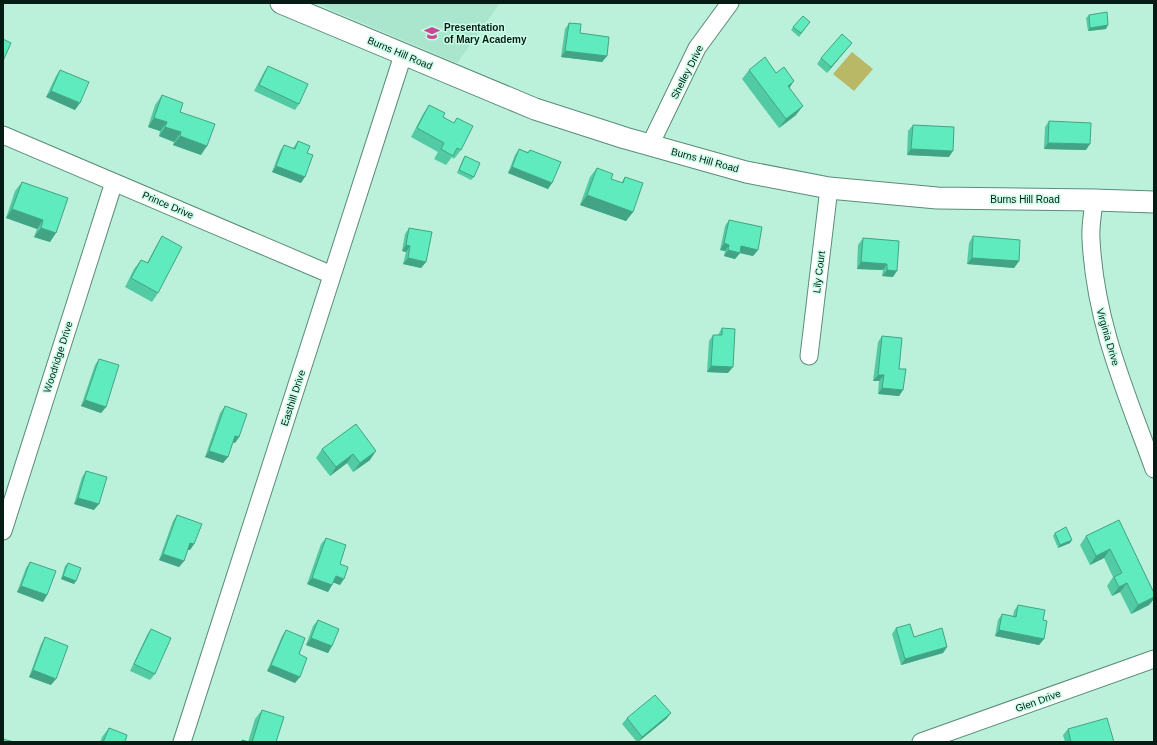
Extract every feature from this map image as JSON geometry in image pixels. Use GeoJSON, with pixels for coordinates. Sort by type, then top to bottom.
{"type":"FeatureCollection","features":[{"type":"Feature","properties":{"kind":"street","name":"Burns Hill Road"},"geometry":{"type":"LineString","coordinates":[[281,3],[403,55],[535,108],[710,163],[829,188],[937,198],[1154,202]]}},
{"type":"Feature","properties":{"kind":"street","name":"Shelley Drive"},"geometry":{"type":"LineString","coordinates":[[650,145],[697,48],[730,3]]}},
{"type":"Feature","properties":{"kind":"street","name":"Easthill Drive"},"geometry":{"type":"LineString","coordinates":[[182,742],[403,55]]}},
{"type":"Feature","properties":{"kind":"street","name":"Prince Drive"},"geometry":{"type":"LineString","coordinates":[[3,135],[332,275]]}},
{"type":"Feature","properties":{"kind":"street","name":"Woodridge Drive"},"geometry":{"type":"LineString","coordinates":[[3,532],[114,182]]}},
{"type":"Feature","properties":{"kind":"street","name":"Lily Court"},"geometry":{"type":"LineString","coordinates":[[809,356],[829,188]]}},
{"type":"Feature","properties":{"kind":"street","name":"Virginia Drive"},"geometry":{"type":"LineString","coordinates":[[1094,200],[1091,238],[1099,309],[1109,344],[1154,468]]}},
{"type":"Feature","properties":{"kind":"street","name":"Glen Drive"},"geometry":{"type":"LineString","coordinates":[[922,742],[1154,659]]}},
{"type":"Feature","properties":{"kind":"shaded area","name":"Presentation of Mary Academy"},"geometry":{"type":"Polygon","coordinates":[[[315,3],[500,3],[457,63],[315,3]]]}},
{"type":"Feature","properties":{"kind":"shaded area"},"geometry":{"type":"Polygon","coordinates":[[[852,52],[873,69],[854,91],[833,74],[852,52]]]}},
{"type":"Feature","properties":{"kind":"building"},"geometry":{"type":"Polygon","coordinates":[[[1107,12],[1108,25],[1090,28],[1089,15],[1107,12]]]}},
{"type":"Feature","properties":{"kind":"building"},"geometry":{"type":"Polygon","coordinates":[[[803,16],[810,22],[801,33],[793,27],[803,16]]]}},
{"type":"Feature","properties":{"kind":"building"},"geometry":{"type":"Polygon","coordinates":[[[569,23],[581,24],[580,33],[609,37],[607,56],[565,51],[569,23]]]}},
{"type":"Feature","properties":{"kind":"building"},"geometry":{"type":"Polygon","coordinates":[[[842,34],[852,43],[831,67],[821,58],[842,34]]]}},
{"type":"Feature","properties":{"kind":"building"},"geometry":{"type":"Polygon","coordinates":[[[3,39],[11,43],[3,61],[3,39]]]}},
{"type":"Feature","properties":{"kind":"building"},"geometry":{"type":"Polygon","coordinates":[[[765,57],[776,73],[784,67],[794,81],[788,86],[803,106],[786,119],[749,70],[765,57]]]}},
{"type":"Feature","properties":{"kind":"building"},"geometry":{"type":"Polygon","coordinates":[[[268,66],[308,84],[299,104],[259,85],[268,66]]]}},
{"type":"Feature","properties":{"kind":"building"},"geometry":{"type":"Polygon","coordinates":[[[60,70],[89,82],[80,103],[51,91],[60,70]]]}},
{"type":"Feature","properties":{"kind":"building"},"geometry":{"type":"Polygon","coordinates":[[[162,95],[183,103],[180,112],[215,124],[207,146],[180,136],[181,132],[165,127],[167,122],[154,118],[162,95]]]}},
{"type":"Feature","properties":{"kind":"building"},"geometry":{"type":"Polygon","coordinates":[[[429,105],[445,113],[443,117],[454,123],[457,118],[473,126],[461,150],[457,148],[453,156],[441,149],[444,143],[417,128],[429,105]]]}},
{"type":"Feature","properties":{"kind":"building"},"geometry":{"type":"Polygon","coordinates":[[[1049,121],[1091,123],[1090,144],[1048,143],[1049,121]]]}},
{"type":"Feature","properties":{"kind":"building"},"geometry":{"type":"Polygon","coordinates":[[[913,125],[954,127],[953,151],[911,149],[913,125]]]}},
{"type":"Feature","properties":{"kind":"building"},"geometry":{"type":"Polygon","coordinates":[[[298,141],[310,146],[307,153],[313,155],[305,177],[276,166],[284,145],[295,149],[298,141]]]}},
{"type":"Feature","properties":{"kind":"building"},"geometry":{"type":"Polygon","coordinates":[[[519,149],[528,153],[530,150],[561,162],[552,183],[512,167],[519,149]]]}},
{"type":"Feature","properties":{"kind":"building"},"geometry":{"type":"Polygon","coordinates":[[[465,156],[480,163],[474,177],[459,170],[465,156]]]}},
{"type":"Feature","properties":{"kind":"building"},"geometry":{"type":"Polygon","coordinates":[[[597,168],[613,174],[611,179],[623,183],[625,177],[643,183],[633,212],[587,195],[597,168]]]}},
{"type":"Feature","properties":{"kind":"building"},"geometry":{"type":"Polygon","coordinates":[[[22,182],[68,198],[56,233],[41,228],[43,220],[12,209],[22,182]]]}},
{"type":"Feature","properties":{"kind":"building"},"geometry":{"type":"Polygon","coordinates":[[[729,220],[762,227],[758,250],[741,246],[740,253],[728,250],[729,245],[724,243],[729,220]]]}},
{"type":"Feature","properties":{"kind":"building"},"geometry":{"type":"Polygon","coordinates":[[[409,228],[432,232],[426,262],[408,258],[410,246],[406,245],[409,228]]]}},
{"type":"Feature","properties":{"kind":"building"},"geometry":{"type":"Polygon","coordinates":[[[162,236],[182,247],[158,293],[131,278],[141,260],[148,263],[162,236]]]}},
{"type":"Feature","properties":{"kind":"building"},"geometry":{"type":"Polygon","coordinates":[[[973,236],[1020,240],[1019,261],[972,258],[973,236]]]}},
{"type":"Feature","properties":{"kind":"building"},"geometry":{"type":"Polygon","coordinates":[[[863,238],[899,241],[897,271],[887,270],[887,264],[861,262],[863,238]]]}},
{"type":"Feature","properties":{"kind":"building"},"geometry":{"type":"Polygon","coordinates":[[[722,328],[735,329],[733,367],[711,366],[713,335],[722,335],[722,328]]]}},
{"type":"Feature","properties":{"kind":"building"},"geometry":{"type":"Polygon","coordinates":[[[882,336],[902,338],[899,369],[906,369],[903,390],[882,388],[884,375],[878,375],[882,336]]]}},
{"type":"Feature","properties":{"kind":"building"},"geometry":{"type":"Polygon","coordinates":[[[99,359],[119,365],[106,407],[85,400],[99,359]]]}},
{"type":"Feature","properties":{"kind":"building"},"geometry":{"type":"Polygon","coordinates":[[[225,406],[247,414],[239,437],[235,436],[228,457],[209,451],[225,406]]]}},
{"type":"Feature","properties":{"kind":"building"},"geometry":{"type":"Polygon","coordinates":[[[356,424],[376,451],[360,463],[353,454],[336,467],[322,449],[356,424]]]}},
{"type":"Feature","properties":{"kind":"building"},"geometry":{"type":"Polygon","coordinates":[[[86,471],[107,477],[99,504],[78,498],[86,471]]]}},
{"type":"Feature","properties":{"kind":"building"},"geometry":{"type":"Polygon","coordinates":[[[177,515],[202,524],[194,544],[190,543],[184,561],[163,554],[177,515]]]}},
{"type":"Feature","properties":{"kind":"building"},"geometry":{"type":"Polygon","coordinates":[[[1119,520],[1154,593],[1154,597],[1138,605],[1127,583],[1119,587],[1114,577],[1122,573],[1110,549],[1096,556],[1086,536],[1119,520]]]}},
{"type":"Feature","properties":{"kind":"building"},"geometry":{"type":"Polygon","coordinates":[[[1066,527],[1072,540],[1060,545],[1055,533],[1066,527]]]}},
{"type":"Feature","properties":{"kind":"building"},"geometry":{"type":"Polygon","coordinates":[[[326,538],[346,545],[340,564],[348,567],[344,579],[336,576],[332,585],[312,578],[326,538]]]}},
{"type":"Feature","properties":{"kind":"building"},"geometry":{"type":"Polygon","coordinates":[[[30,562],[56,571],[47,595],[21,586],[30,562]]]}},
{"type":"Feature","properties":{"kind":"building"},"geometry":{"type":"Polygon","coordinates":[[[68,563],[81,568],[76,581],[63,576],[68,563]]]}},
{"type":"Feature","properties":{"kind":"building"},"geometry":{"type":"Polygon","coordinates":[[[1018,605],[1045,610],[1043,620],[1047,621],[1044,639],[999,630],[1002,614],[1016,617],[1018,605]]]}},
{"type":"Feature","properties":{"kind":"building"},"geometry":{"type":"Polygon","coordinates":[[[318,620],[339,629],[332,646],[311,638],[318,620]]]}},
{"type":"Feature","properties":{"kind":"building"},"geometry":{"type":"Polygon","coordinates":[[[910,624],[914,637],[942,628],[947,647],[905,659],[896,628],[910,624]]]}},
{"type":"Feature","properties":{"kind":"building"},"geometry":{"type":"Polygon","coordinates":[[[151,629],[171,638],[155,674],[134,664],[151,629]]]}},
{"type":"Feature","properties":{"kind":"building"},"geometry":{"type":"Polygon","coordinates":[[[286,630],[305,638],[299,654],[307,658],[300,677],[271,665],[286,630]]]}},
{"type":"Feature","properties":{"kind":"building"},"geometry":{"type":"Polygon","coordinates":[[[45,637],[68,646],[56,679],[33,670],[45,637]]]}},
{"type":"Feature","properties":{"kind":"building"},"geometry":{"type":"Polygon","coordinates":[[[655,695],[671,713],[642,737],[627,718],[655,695]]]}},
{"type":"Feature","properties":{"kind":"building"},"geometry":{"type":"Polygon","coordinates":[[[262,710],[284,717],[276,742],[252,742],[262,710]]]}},
{"type":"Feature","properties":{"kind":"building"},"geometry":{"type":"Polygon","coordinates":[[[1107,718],[1114,742],[1071,742],[1068,729],[1107,718]]]}},
{"type":"Feature","properties":{"kind":"building"},"geometry":{"type":"Polygon","coordinates":[[[109,728],[127,735],[125,742],[103,742],[109,728]]]}},
{"type":"Feature","properties":{"kind":"building"},"geometry":{"type":"Polygon","coordinates":[[[3,739],[14,742],[3,742],[3,739]]]}},
{"type":"Feature","properties":{"kind":"place","name":"Presentation of Mary Academy"},"geometry":{"type":"Point","coordinates":[432,33]}}]}
